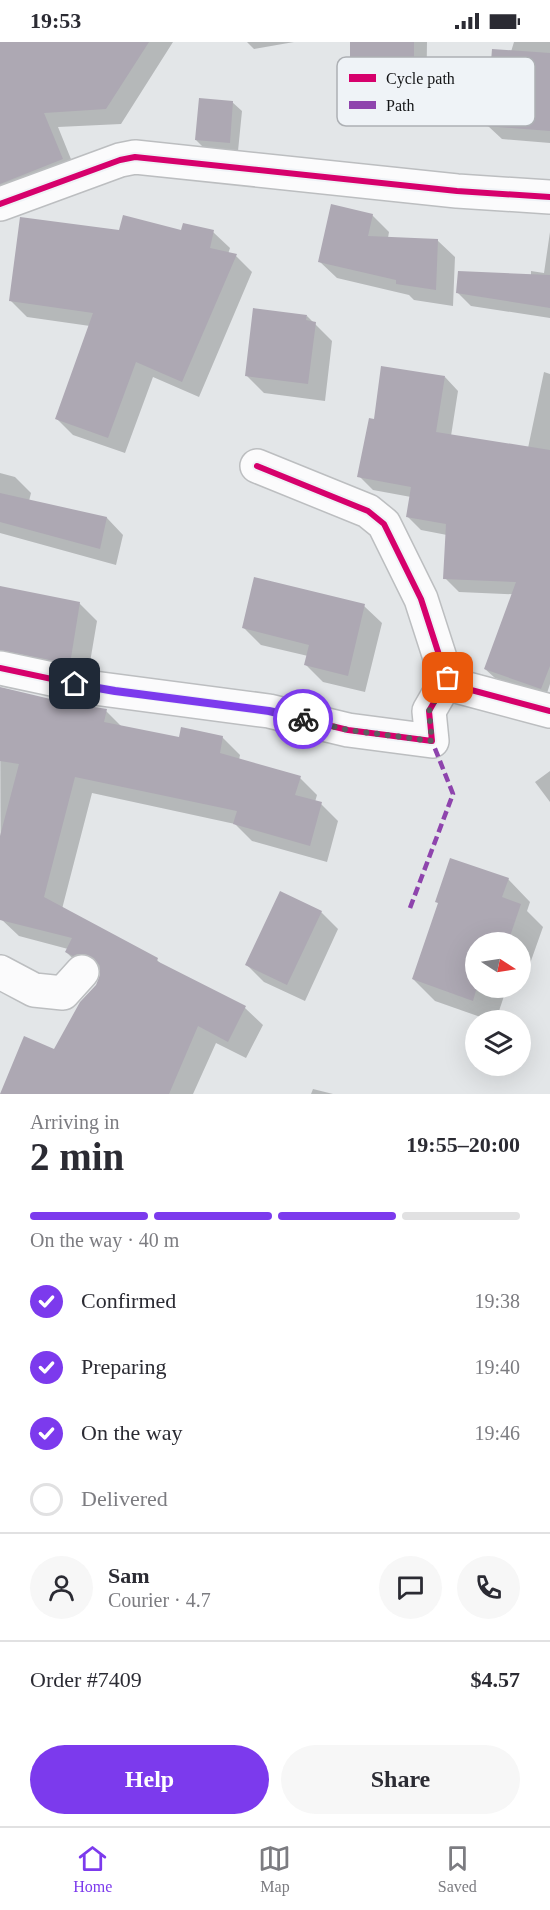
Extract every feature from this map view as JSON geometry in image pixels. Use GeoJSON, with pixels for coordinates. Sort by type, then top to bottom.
{"type":"FeatureCollection","features":[{"type":"Feature","properties":{"kind":"street"},"geometry":{"type":"LineString","coordinates":[[0,204],[120,160],[135,157],[457,190],[550,197]]}},
{"type":"Feature","properties":{"kind":"street"},"geometry":{"type":"LineString","coordinates":[[258,466],[368,511],[384,524],[421,599],[448,678],[460,687],[550,711]]}},
{"type":"Feature","properties":{"kind":"street"},"geometry":{"type":"LineString","coordinates":[[0,668],[94,688],[269,711],[348,730],[432,741],[429,711],[448,678]]}},
{"type":"Feature","properties":{"kind":"street"},"geometry":{"type":"LineString","coordinates":[[0,972],[34,990],[63,993],[82,972]]}},
{"type":"Feature","properties":{"kind":"building"},"geometry":{"type":"Polygon","coordinates":[[[0,42],[149,42],[106,109],[44,113],[63,159],[0,184],[0,42]]]}},
{"type":"Feature","properties":{"kind":"building"},"geometry":{"type":"Polygon","coordinates":[[[350,42],[414,42],[414,57],[350,57],[350,42]]]}},
{"type":"Feature","properties":{"kind":"building"},"geometry":{"type":"Polygon","coordinates":[[[492,49],[550,53],[550,131],[486,126],[535,126],[535,57],[491,57],[492,49]]]}},
{"type":"Feature","properties":{"kind":"building"},"geometry":{"type":"Polygon","coordinates":[[[199,98],[233,101],[230,143],[195,140],[199,98]]]}},
{"type":"Feature","properties":{"kind":"building"},"geometry":{"type":"Polygon","coordinates":[[[331,204],[373,214],[368,236],[438,239],[436,290],[396,284],[396,280],[318,262],[331,204]]]}},
{"type":"Feature","properties":{"kind":"building"},"geometry":{"type":"Polygon","coordinates":[[[123,215],[181,230],[183,223],[214,230],[210,248],[237,254],[182,382],[136,362],[108,438],[55,419],[93,313],[9,301],[20,217],[119,230],[123,215]]]}},
{"type":"Feature","properties":{"kind":"building"},"geometry":{"type":"Polygon","coordinates":[[[458,271],[550,275],[550,308],[456,293],[458,271]]]}},
{"type":"Feature","properties":{"kind":"building"},"geometry":{"type":"Polygon","coordinates":[[[253,308],[307,315],[306,320],[316,322],[308,384],[245,376],[253,308]]]}},
{"type":"Feature","properties":{"kind":"building"},"geometry":{"type":"Polygon","coordinates":[[[381,366],[445,376],[436,432],[550,450],[550,666],[541,689],[484,669],[516,582],[443,579],[446,524],[406,517],[411,487],[357,477],[369,418],[374,419],[381,366]]]}},
{"type":"Feature","properties":{"kind":"building"},"geometry":{"type":"Polygon","coordinates":[[[0,493],[107,517],[100,549],[0,522],[0,493]]]}},
{"type":"Feature","properties":{"kind":"building"},"geometry":{"type":"Polygon","coordinates":[[[254,577],[365,604],[348,676],[304,665],[309,645],[242,628],[254,577]]]}},
{"type":"Feature","properties":{"kind":"building"},"geometry":{"type":"Polygon","coordinates":[[[0,586],[80,602],[70,664],[0,650],[0,586]]]}},
{"type":"Feature","properties":{"kind":"building"},"geometry":{"type":"Polygon","coordinates":[[[0,687],[63,702],[107,709],[104,722],[179,737],[181,727],[223,736],[220,753],[301,776],[295,795],[322,802],[310,846],[233,824],[237,811],[75,777],[44,897],[158,958],[157,961],[246,1006],[228,1042],[198,1026],[169,1094],[0,1094],[24,1036],[54,1049],[80,1002],[96,985],[100,975],[100,966],[94,958],[85,954],[73,956],[65,952],[72,938],[0,920],[0,836],[19,764],[0,761],[0,687]]]}},
{"type":"Feature","properties":{"kind":"building"},"geometry":{"type":"Polygon","coordinates":[[[450,858],[509,878],[502,897],[521,904],[511,932],[465,932],[465,998],[474,998],[473,1001],[412,979],[438,903],[435,902],[450,858]]]}},
{"type":"Feature","properties":{"kind":"building"},"geometry":{"type":"Polygon","coordinates":[[[280,891],[322,911],[287,985],[245,965],[280,891]]]}},
{"type":"Feature","properties":{"kind":"marked path"},"geometry":{"type":"LineString","coordinates":[[410,908],[453,794],[432,741]]}},
{"type":"Feature","properties":{"kind":"cycle path"},"geometry":{"type":"LineString","coordinates":[[0,204],[120,160],[135,157],[457,191],[550,197]]}},
{"type":"Feature","properties":{"kind":"cycle path"},"geometry":{"type":"LineString","coordinates":[[257,466],[368,511],[384,524],[421,599],[448,678]]}},
{"type":"Feature","properties":{"kind":"cycle path"},"geometry":{"type":"LineString","coordinates":[[0,668],[94,688],[269,711],[348,730],[432,741],[429,711],[448,678],[460,687],[550,711]]}},
{"type":"Feature","properties":{"kind":"way so far"},"geometry":{"type":"LineString","coordinates":[[303,719],[348,730],[432,741],[429,711],[448,678]]}},
{"type":"Feature","properties":{"kind":"route"},"geometry":{"type":"LineString","coordinates":[[75,684],[269,711],[303,719]]}}]}
